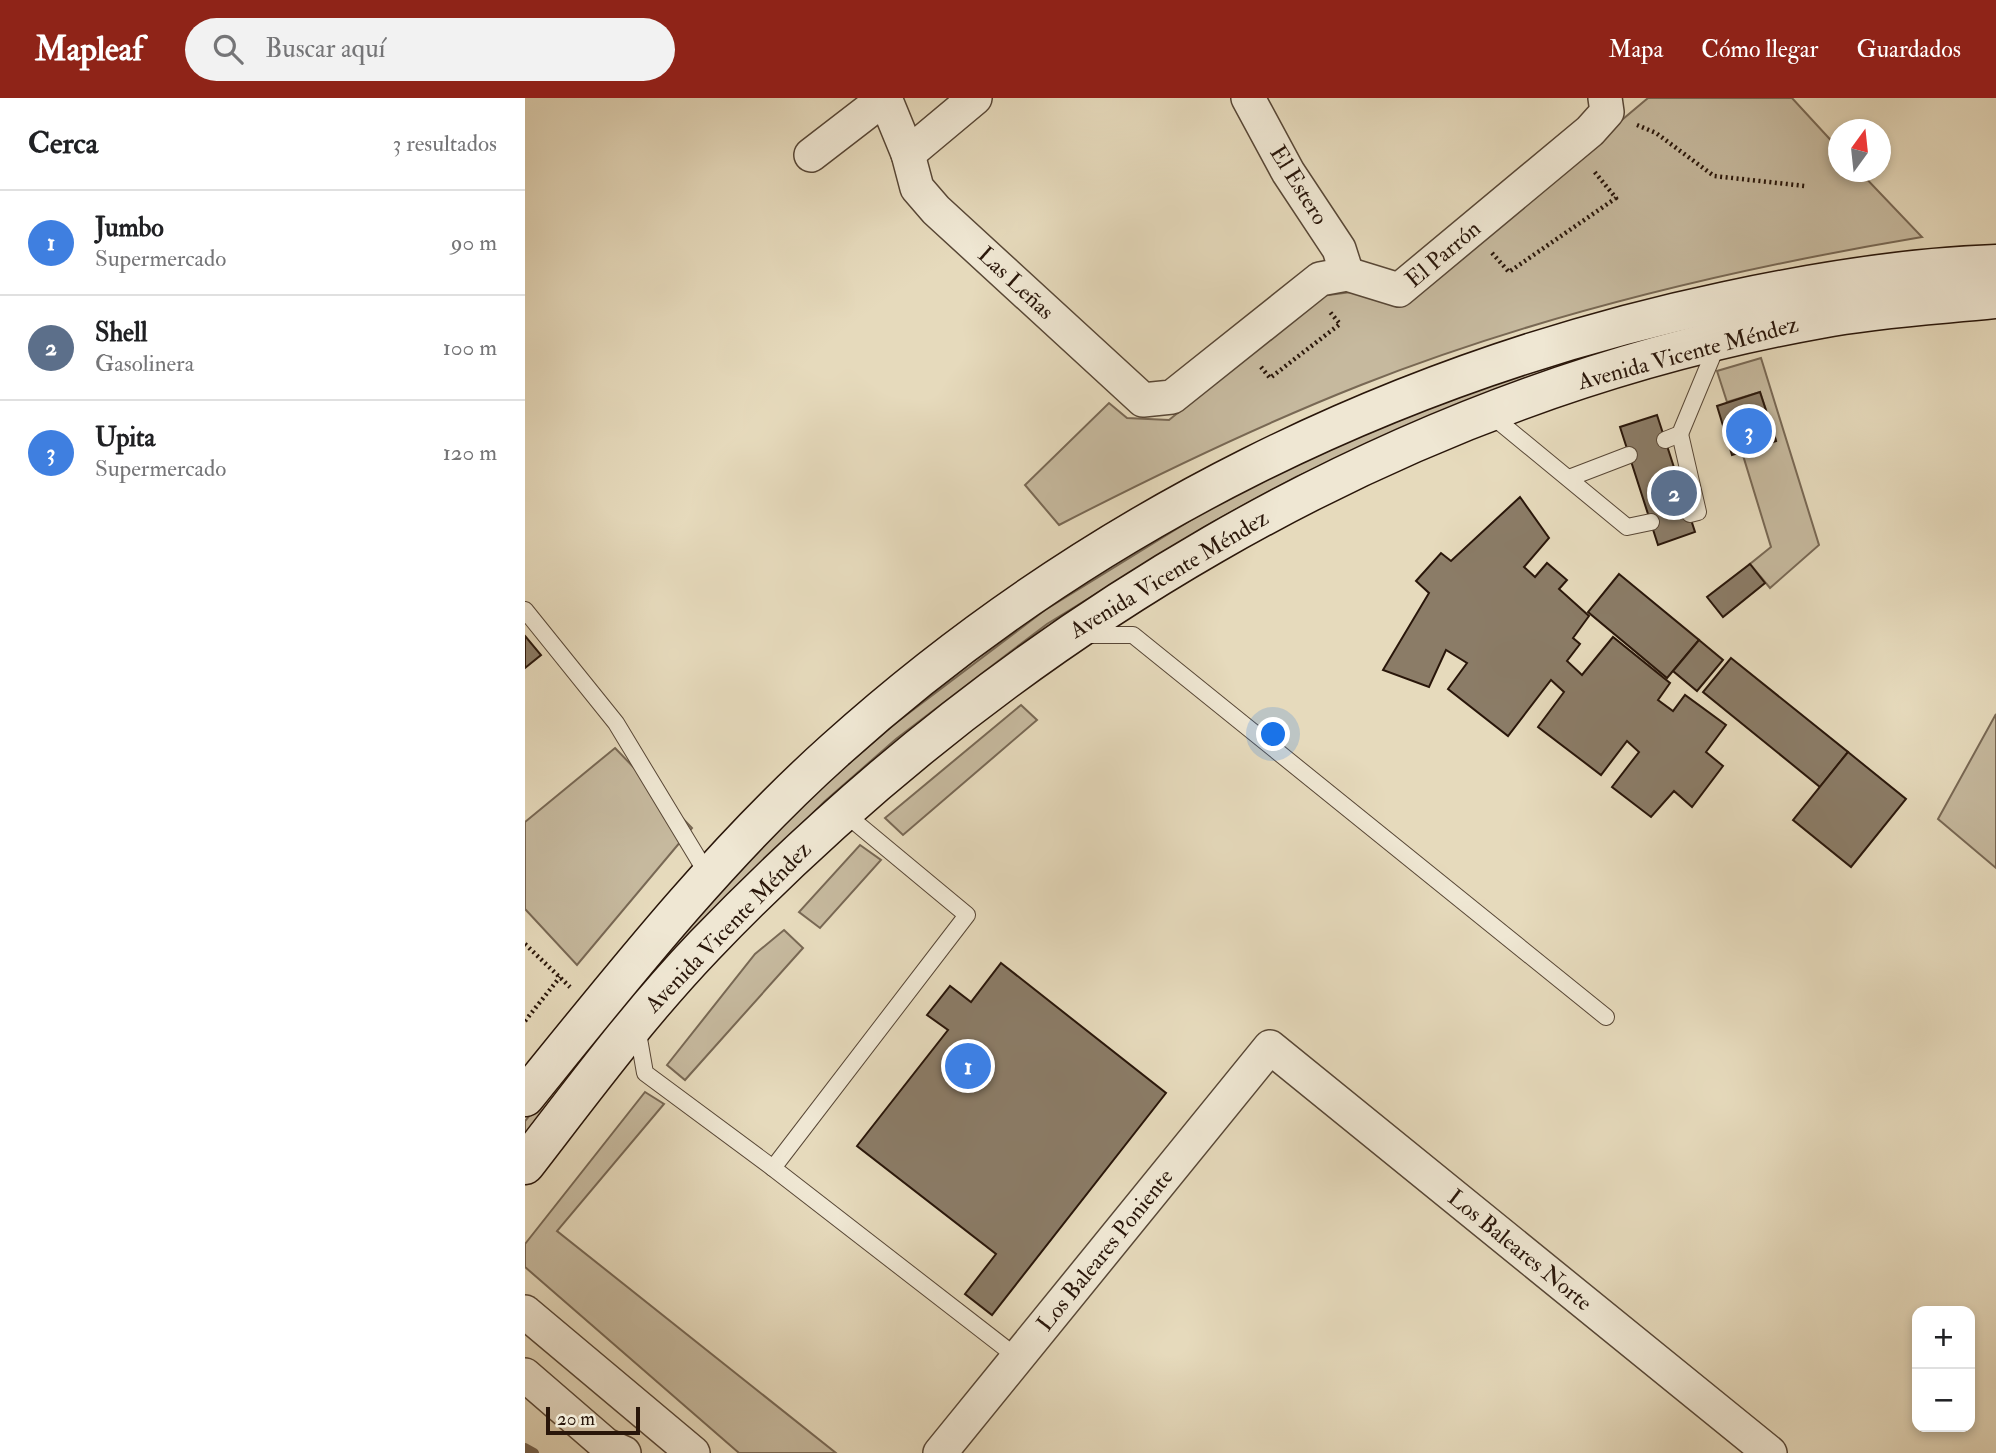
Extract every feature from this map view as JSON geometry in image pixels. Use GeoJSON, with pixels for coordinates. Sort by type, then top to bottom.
{"type":"FeatureCollection","features":[{"type":"Feature","properties":{"kind":"main road","name":"Avenida Vicente Méndez"},"geometry":{"type":"LineString","coordinates":[[525,1097],[649,943],[708,875],[769,811],[834,750],[902,692],[1045,585],[1198,492],[1272,454],[1424,388],[1515,356],[1648,318],[1814,282],[1996,264]]}},
{"type":"Feature","properties":{"kind":"main road","name":"Avenida Vicente Méndez"},"geometry":{"type":"LineString","coordinates":[[525,1165],[636,1021],[702,948],[771,878],[843,812],[990,690],[1067,635],[1229,534],[1388,456],[1489,413],[1579,381],[1718,341],[1824,318],[1996,299]]}},
{"type":"Feature","properties":{"kind":"street","name":"Las Leñas"},"geometry":{"type":"LineString","coordinates":[[885,98],[908,154],[917,188],[936,210],[1143,400],[1172,397],[1320,279],[1347,274]]}},
{"type":"Feature","properties":{"kind":"street"},"geometry":{"type":"LineString","coordinates":[[811,155],[885,98]]}},
{"type":"Feature","properties":{"kind":"street"},"geometry":{"type":"LineString","coordinates":[[908,154],[975,98]]}},
{"type":"Feature","properties":{"kind":"street","name":"El Estero"},"geometry":{"type":"LineString","coordinates":[[1248,98],[1288,172],[1339,249],[1347,274]]}},
{"type":"Feature","properties":{"kind":"street","name":"El Parrón"},"geometry":{"type":"LineString","coordinates":[[1347,274],[1399,290],[1590,131],[1606,105]]}},
{"type":"Feature","properties":{"kind":"street","name":"Los Baleares Poniente"},"geometry":{"type":"LineString","coordinates":[[940,1453],[1270,1047]]}},
{"type":"Feature","properties":{"kind":"street","name":"Los Baleares Norte"},"geometry":{"type":"LineString","coordinates":[[1270,1047],[1770,1453]]}},
{"type":"Feature","properties":{"kind":"street"},"geometry":{"type":"LineString","coordinates":[[525,1312],[693,1453]]}},
{"type":"Feature","properties":{"kind":"street"},"geometry":{"type":"LineString","coordinates":[[525,1375],[606,1445],[624,1453]]}},
{"type":"Feature","properties":{"kind":"lane"},"geometry":{"type":"LineString","coordinates":[[1690,514],[1698,512],[1673,437],[1718,341]]}},
{"type":"Feature","properties":{"kind":"lane"},"geometry":{"type":"LineString","coordinates":[[1489,413],[1627,527],[1650,522]]}},
{"type":"Feature","properties":{"kind":"lane"},"geometry":{"type":"LineString","coordinates":[[1569,478],[1629,455]]}},
{"type":"Feature","properties":{"kind":"lane"},"geometry":{"type":"LineString","coordinates":[[525,610],[616,723],[708,875]]}},
{"type":"Feature","properties":{"kind":"lane"},"geometry":{"type":"LineString","coordinates":[[1067,635],[1133,635],[1606,1017]]}},
{"type":"Feature","properties":{"kind":"lane"},"geometry":{"type":"LineString","coordinates":[[773,1168],[967,915],[843,812]]}},
{"type":"Feature","properties":{"kind":"lane"},"geometry":{"type":"LineString","coordinates":[[636,1021],[645,1073],[1018,1357]]}},
{"type":"Feature","properties":{"kind":"path"},"geometry":{"type":"LineString","coordinates":[[1606,105],[1656,133],[1714,176],[1805,186]]}},
{"type":"Feature","properties":{"kind":"path"},"geometry":{"type":"LineString","coordinates":[[1472,230],[1509,272],[1616,198],[1573,146]]}},
{"type":"Feature","properties":{"kind":"path"},"geometry":{"type":"LineString","coordinates":[[525,944],[593,1012]]}},
{"type":"Feature","properties":{"kind":"path"},"geometry":{"type":"LineString","coordinates":[[525,1021],[560,977]]}},
{"type":"Feature","properties":{"kind":"shaded area"},"geometry":{"type":"Polygon","coordinates":[[[1648,98],[1792,98],[1828,137],[1828,182],[1870,182],[1922,237],[1708,279],[1567,315],[1498,336],[1361,385],[1284,417],[1059,525],[1025,485],[1109,403],[1127,418],[1169,420],[1321,296],[1351,292],[1399,307],[1648,98]]]}},
{"type":"Feature","properties":{"kind":"shaded area"},"geometry":{"type":"Polygon","coordinates":[[[1756,305],[1385,440],[1296,477],[1213,522],[1047,624],[896,739],[824,802],[750,876],[525,1141],[525,1121],[747,862],[821,788],[893,725],[1045,610],[1212,507],[1296,462],[1473,386],[1756,305]]]}},
{"type":"Feature","properties":{"kind":"shaded area"},"geometry":{"type":"Polygon","coordinates":[[[1761,358],[1819,545],[1770,588],[1750,564],[1771,547],[1742,452],[1776,440],[1760,392],[1727,402],[1717,371],[1761,358]]]}},
{"type":"Feature","properties":{"kind":"shaded area"},"geometry":{"type":"Polygon","coordinates":[[[1021,705],[1037,720],[903,835],[885,818],[1021,705]]]}},
{"type":"Feature","properties":{"kind":"shaded area"},"geometry":{"type":"Polygon","coordinates":[[[1996,714],[1996,868],[1938,819],[1996,714]]]}},
{"type":"Feature","properties":{"kind":"shaded area"},"geometry":{"type":"Polygon","coordinates":[[[615,748],[692,828],[577,965],[525,909],[525,822],[615,748]]]}},
{"type":"Feature","properties":{"kind":"shaded area"},"geometry":{"type":"Polygon","coordinates":[[[860,845],[881,860],[820,928],[799,912],[860,845]]]}},
{"type":"Feature","properties":{"kind":"shaded area"},"geometry":{"type":"Polygon","coordinates":[[[784,930],[803,948],[685,1080],[667,1065],[755,954],[784,930]]]}},
{"type":"Feature","properties":{"kind":"shaded area"},"geometry":{"type":"Polygon","coordinates":[[[645,1092],[664,1104],[557,1231],[836,1453],[739,1453],[525,1267],[525,1244],[645,1092]]]}},
{"type":"Feature","properties":{"kind":"building"},"geometry":{"type":"Polygon","coordinates":[[[1760,392],[1776,441],[1732,455],[1717,406],[1760,392]]]}},
{"type":"Feature","properties":{"kind":"building"},"geometry":{"type":"Polygon","coordinates":[[[1657,415],[1695,532],[1658,545],[1620,427],[1657,415]]]}},
{"type":"Feature","properties":{"kind":"building"},"geometry":{"type":"Polygon","coordinates":[[[1520,497],[1549,538],[1524,567],[1535,577],[1547,563],[1567,580],[1559,589],[1589,616],[1573,638],[1580,644],[1567,661],[1582,675],[1613,637],[1670,683],[1658,700],[1673,711],[1685,695],[1726,725],[1706,752],[1723,766],[1692,807],[1674,791],[1651,817],[1612,787],[1639,752],[1627,741],[1601,775],[1538,727],[1564,692],[1551,680],[1508,736],[1448,689],[1467,663],[1446,650],[1429,687],[1383,670],[1429,593],[1416,581],[1441,553],[1451,561],[1520,497]]]}},
{"type":"Feature","properties":{"kind":"building"},"geometry":{"type":"Polygon","coordinates":[[[1750,564],[1765,583],[1723,617],[1707,597],[1750,564]]]}},
{"type":"Feature","properties":{"kind":"building"},"geometry":{"type":"Polygon","coordinates":[[[1619,574],[1699,640],[1667,678],[1588,612],[1619,574]]]}},
{"type":"Feature","properties":{"kind":"building"},"geometry":{"type":"Polygon","coordinates":[[[525,636],[541,655],[525,668],[525,636]]]}},
{"type":"Feature","properties":{"kind":"building"},"geometry":{"type":"Polygon","coordinates":[[[1699,640],[1723,660],[1697,691],[1673,671],[1699,640]]]}},
{"type":"Feature","properties":{"kind":"building"},"geometry":{"type":"Polygon","coordinates":[[[1731,658],[1848,752],[1820,787],[1703,692],[1731,658]]]}},
{"type":"Feature","properties":{"kind":"building"},"geometry":{"type":"Polygon","coordinates":[[[1848,752],[1906,799],[1851,867],[1793,820],[1848,752]]]}},
{"type":"Feature","properties":{"kind":"building"},"geometry":{"type":"Polygon","coordinates":[[[1001,963],[1166,1093],[992,1315],[965,1294],[996,1254],[857,1146],[948,1030],[927,1015],[950,986],[971,1002],[1001,963]]]}},
{"type":"Feature","properties":{"kind":"waterway"},"geometry":{"type":"LineString","coordinates":[[525,1448],[534,1453]]}},
{"type":"Feature","properties":{"kind":"place","name":"Upita"},"geometry":{"type":"Point","coordinates":[1749,431]}},
{"type":"Feature","properties":{"kind":"place","name":"Shell"},"geometry":{"type":"Point","coordinates":[1674,493]}},
{"type":"Feature","properties":{"kind":"place","name":"Jumbo"},"geometry":{"type":"Point","coordinates":[968,1066]}}]}
